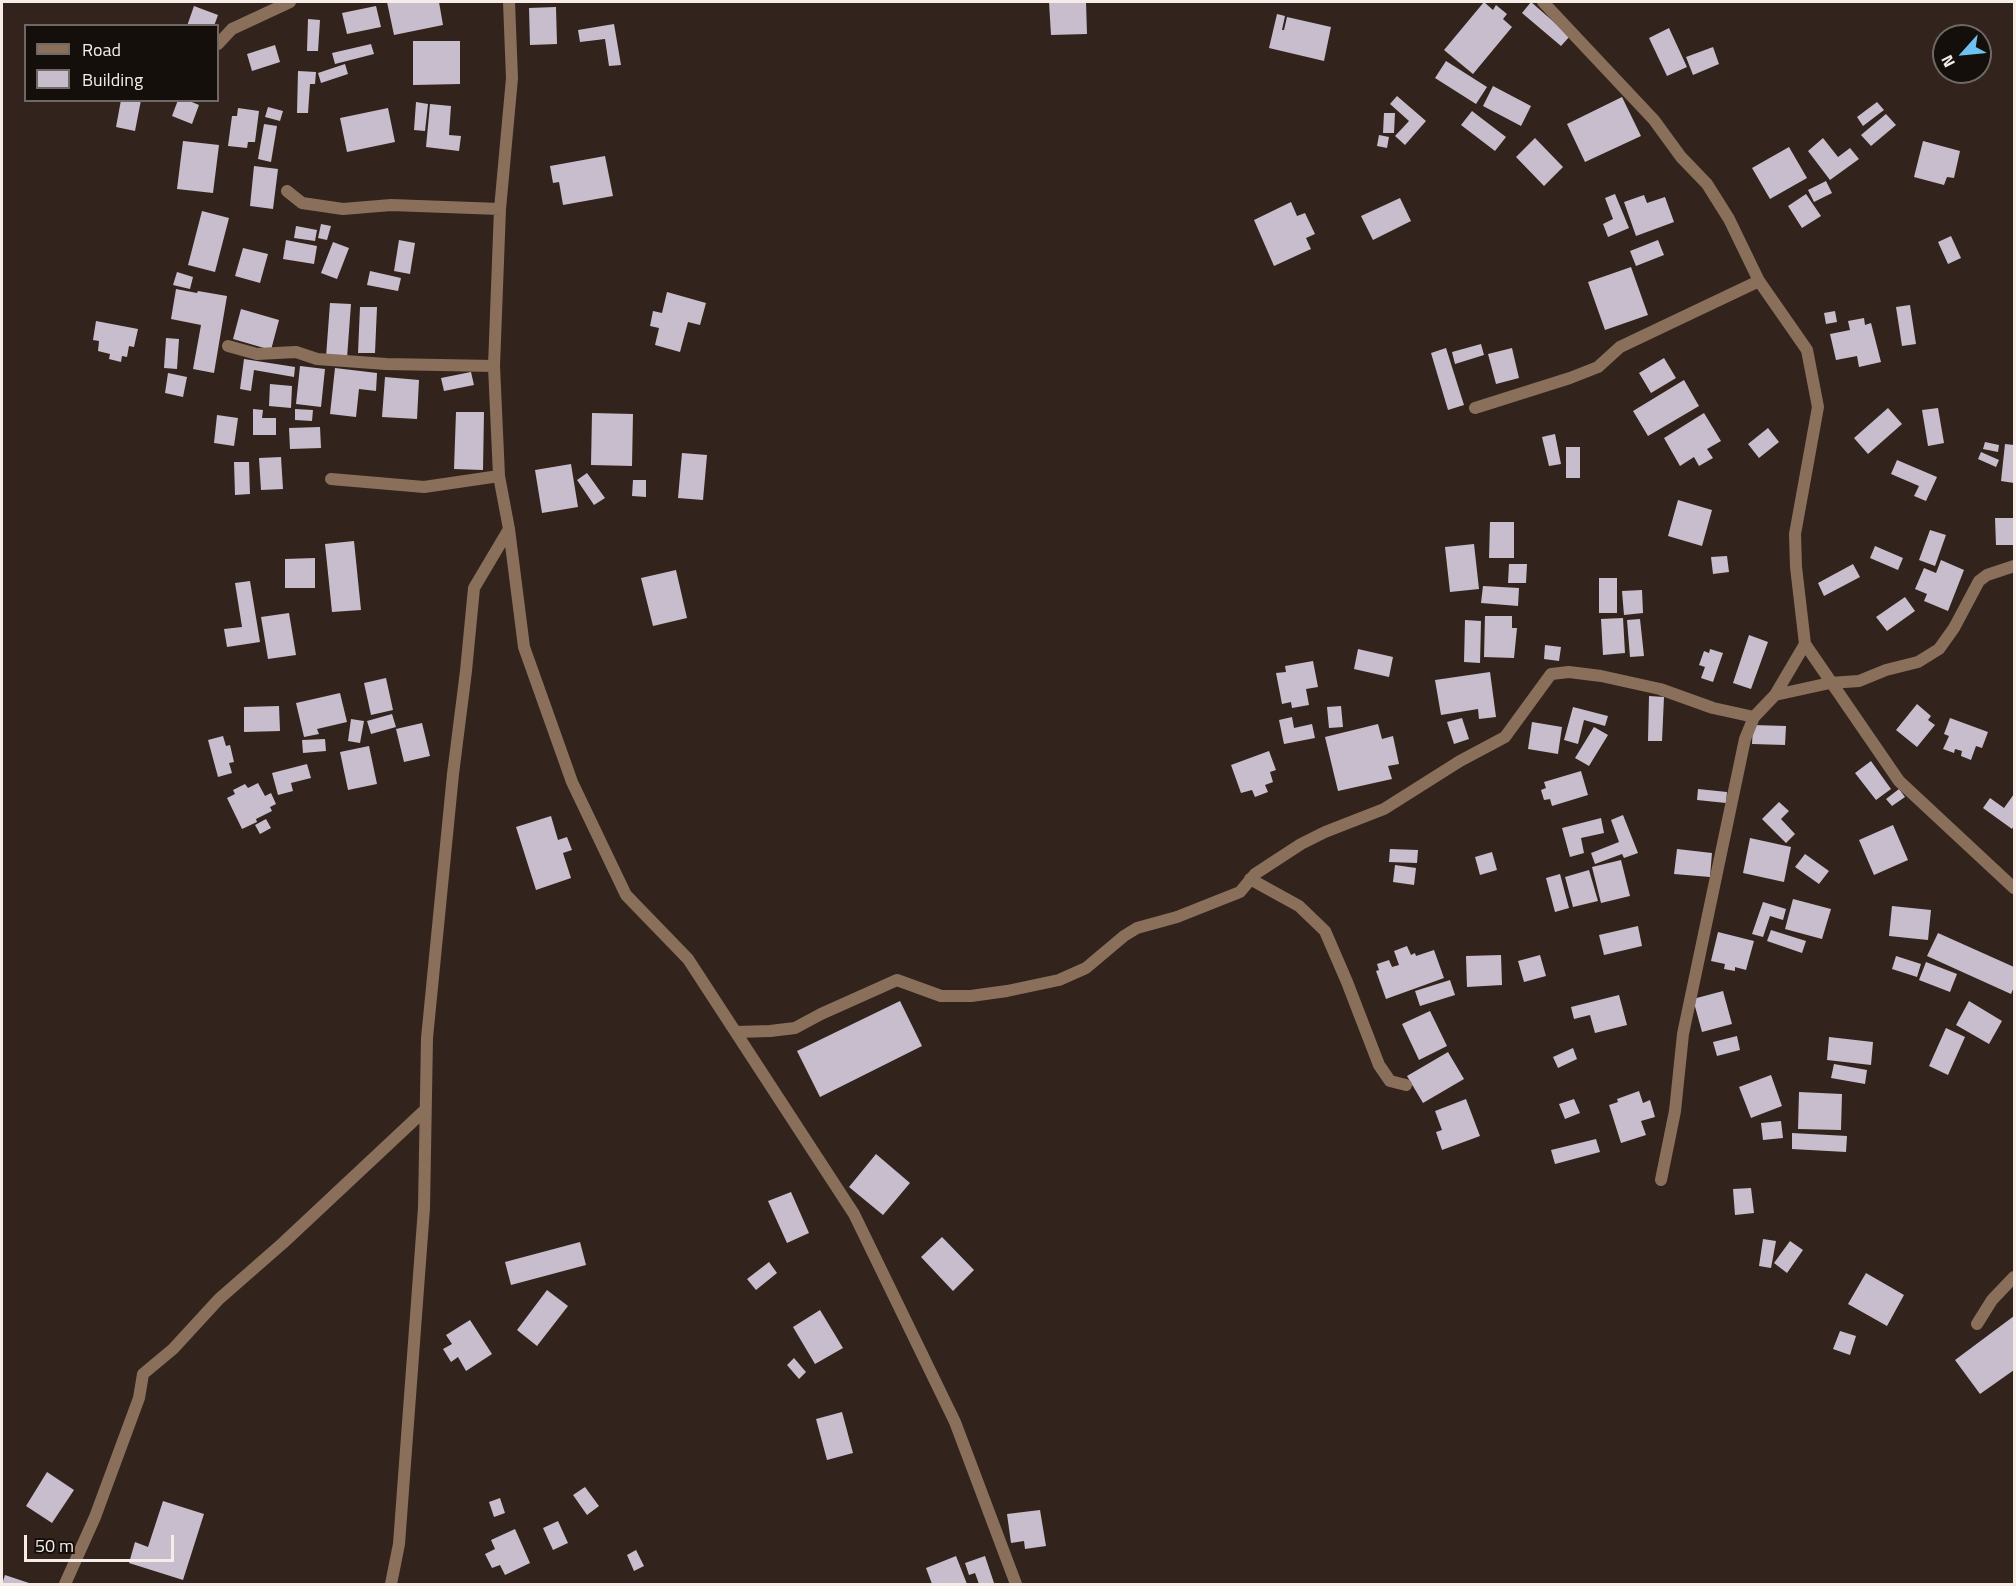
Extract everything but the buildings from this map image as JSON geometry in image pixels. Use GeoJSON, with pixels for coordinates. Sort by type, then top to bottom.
{"type":"FeatureCollection","features":[{"type":"Feature","properties":{"kind":"street"},"geometry":{"type":"LineString","coordinates":[[219,43],[232,29],[290,2]]}},
{"type":"Feature","properties":{"kind":"street"},"geometry":{"type":"LineString","coordinates":[[509,2],[512,78],[500,209],[494,366],[499,476],[509,529],[524,647],[572,782],[626,895],[688,959],[854,1214],[955,1422],[1016,1584]]}},
{"type":"Feature","properties":{"kind":"street"},"geometry":{"type":"LineString","coordinates":[[1542,2],[1654,120],[1681,157],[1707,184],[1729,219],[1759,281],[1807,350],[1818,407],[1795,534],[1796,567],[1805,644],[1899,782],[2014,888]]}},
{"type":"Feature","properties":{"kind":"street"},"geometry":{"type":"LineString","coordinates":[[287,191],[302,203],[343,208],[391,205],[500,209]]}},
{"type":"Feature","properties":{"kind":"street"},"geometry":{"type":"LineString","coordinates":[[1475,408],[1598,367],[1620,347],[1759,281]]}},
{"type":"Feature","properties":{"kind":"street"},"geometry":{"type":"LineString","coordinates":[[228,346],[257,354],[296,352],[317,359],[336,361],[494,366]]}},
{"type":"Feature","properties":{"kind":"street"},"geometry":{"type":"LineString","coordinates":[[332,479],[424,487],[499,476]]}},
{"type":"Feature","properties":{"kind":"street"},"geometry":{"type":"LineString","coordinates":[[392,1584],[399,1544],[424,1208],[428,1027],[453,774],[474,588],[509,529]]}},
{"type":"Feature","properties":{"kind":"street"},"geometry":{"type":"LineString","coordinates":[[1775,695],[1830,683],[1859,681],[1886,670],[1918,662],[1939,649],[1954,628],[1979,581],[1987,574],[2014,566]]}},
{"type":"Feature","properties":{"kind":"street"},"geometry":{"type":"LineString","coordinates":[[1661,1180],[1675,1111],[1683,1034],[1745,740],[1754,717],[1775,695],[1805,644]]}},
{"type":"Feature","properties":{"kind":"street"},"geometry":{"type":"LineString","coordinates":[[736,1032],[795,1028],[897,980],[941,996],[971,996],[1008,991],[1059,980],[1086,968],[1137,928],[1177,917],[1240,892],[1250,879],[1273,861],[1301,844],[1384,809],[1460,761],[1505,737],[1551,674],[1569,672],[1601,676],[1660,688],[1713,708],[1754,717]]}},
{"type":"Feature","properties":{"kind":"street"},"geometry":{"type":"LineString","coordinates":[[1250,879],[1299,906],[1325,931],[1379,1065],[1390,1081],[1406,1085]]}},
{"type":"Feature","properties":{"kind":"street"},"geometry":{"type":"LineString","coordinates":[[65,1584],[95,1516],[139,1398],[144,1374],[173,1349],[219,1299],[283,1243],[425,1110]]}},
{"type":"Feature","properties":{"kind":"street"},"geometry":{"type":"LineString","coordinates":[[1977,1324],[1992,1300],[2014,1277]]}}]}
